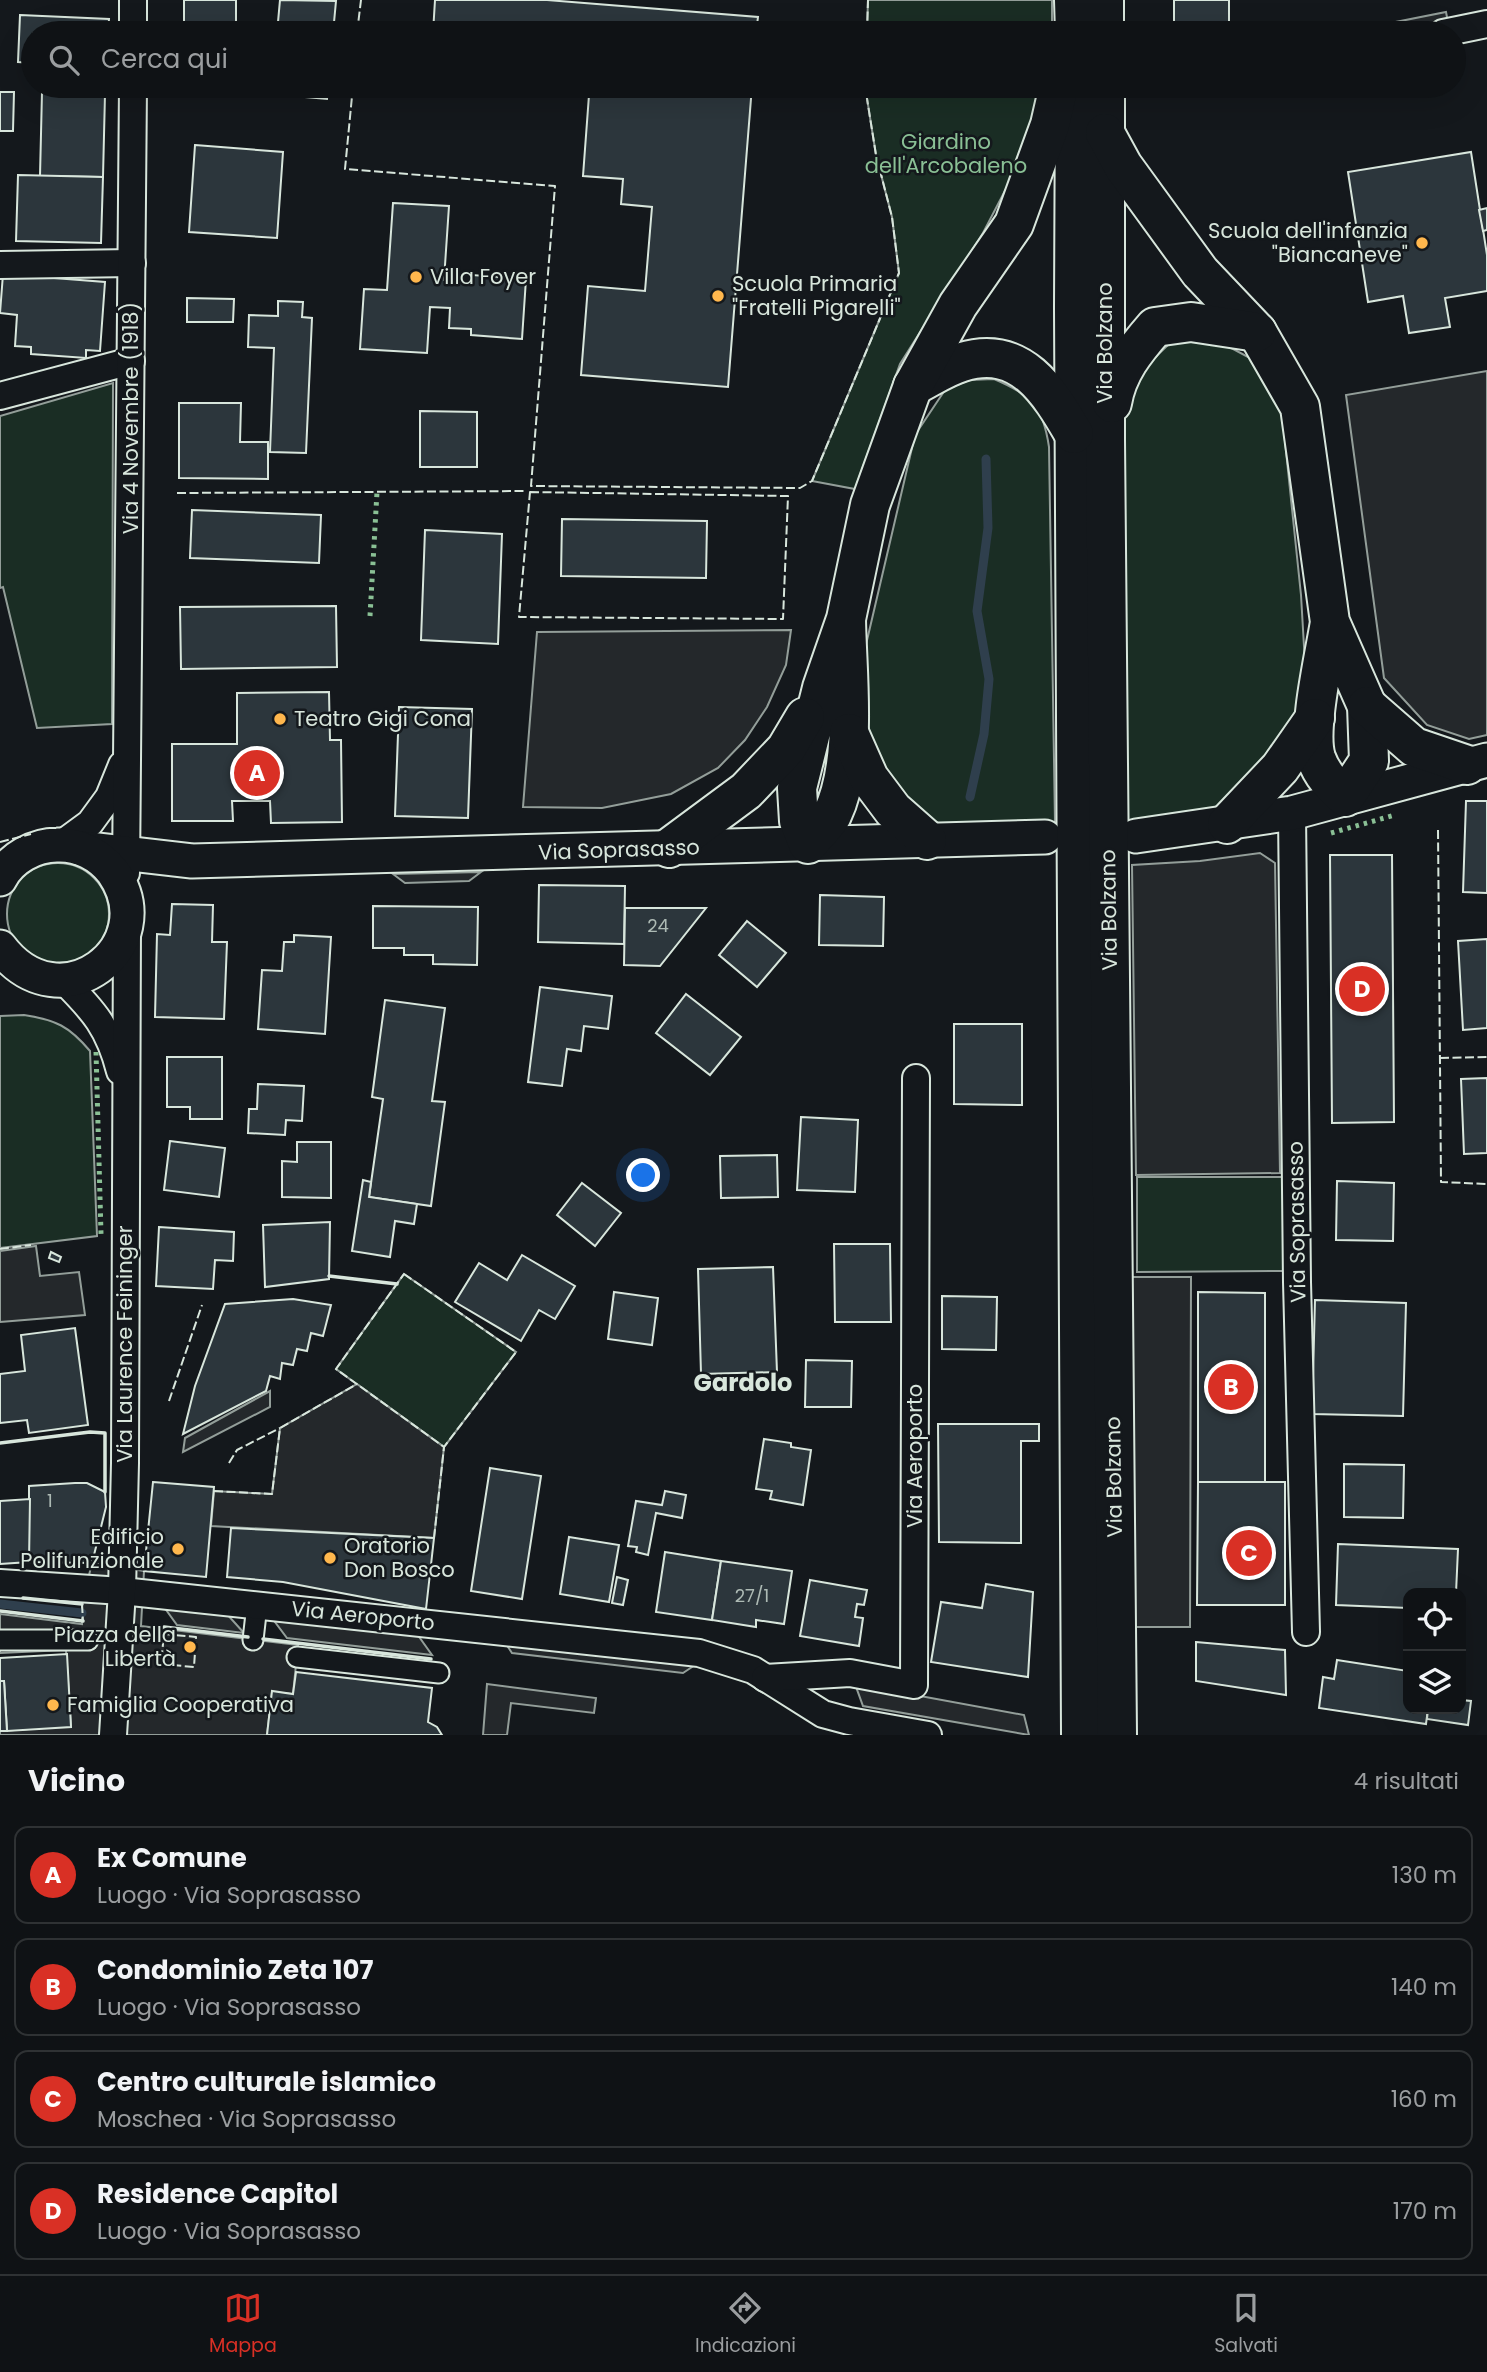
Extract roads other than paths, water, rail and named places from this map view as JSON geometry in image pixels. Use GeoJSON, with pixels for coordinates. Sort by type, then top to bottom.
{"type":"FeatureCollection","features":[{"type":"Feature","properties":{"kind":"main road"},"geometry":{"type":"LineString","coordinates":[[846,618],[848,730],[845,774],[831,817],[808,844],[799,821],[797,788],[822,688],[846,618],[870,505],[913,386],[958,306],[1014,224],[1050,125],[1056,98]]}},
{"type":"Feature","properties":{"kind":"main road","name":"Via Bolzano"},"geometry":{"type":"LineString","coordinates":[[1075,98],[1090,437],[1116,1735]]}},
{"type":"Feature","properties":{"kind":"main road","name":"Via Bolzano"},"geometry":{"type":"LineString","coordinates":[[1082,1735],[1090,437],[1105,98]]}},
{"type":"Feature","properties":{"kind":"main road"},"geometry":{"type":"LineString","coordinates":[[1105,132],[1123,166],[1200,272],[1257,332],[1300,407],[1330,622],[1315,718],[1315,757],[1326,779],[1345,797],[1369,761],[1367,706],[1330,622]]}},
{"type":"Feature","properties":{"kind":"main road"},"geometry":{"type":"LineString","coordinates":[[913,386],[962,362],[992,357],[1020,366],[1050,393],[1090,437],[1133,352],[1156,327],[1191,322],[1257,332]]}},
{"type":"Feature","properties":{"kind":"main road"},"geometry":{"type":"LineString","coordinates":[[669,848],[746,791],[786,749],[822,688]]}},
{"type":"Feature","properties":{"kind":"main road"},"geometry":{"type":"LineString","coordinates":[[1367,706],[1414,747],[1477,762]]}},
{"type":"Feature","properties":{"kind":"main road"},"geometry":{"type":"LineString","coordinates":[[1227,824],[1280,768],[1315,718]]}},
{"type":"Feature","properties":{"kind":"main road"},"geometry":{"type":"LineString","coordinates":[[848,730],[869,778],[894,810],[927,840]]}},
{"type":"Feature","properties":{"kind":"street"},"geometry":{"type":"LineString","coordinates":[[133,0],[133,21]]}},
{"type":"Feature","properties":{"kind":"street"},"geometry":{"type":"LineString","coordinates":[[1466,28],[1487,24]]}},
{"type":"Feature","properties":{"kind":"street","name":"Via 4 Novembre (1918)"},"geometry":{"type":"LineString","coordinates":[[126,907],[133,98]]}},
{"type":"Feature","properties":{"kind":"street"},"geometry":{"type":"LineString","coordinates":[[0,265],[132,263]]}},
{"type":"Feature","properties":{"kind":"street"},"geometry":{"type":"LineString","coordinates":[[0,396],[131,361]]}},
{"type":"Feature","properties":{"kind":"street","name":"Via 4 Novembre (1918)"},"geometry":{"type":"LineString","coordinates":[[70,847],[108,797],[128,750]]}},
{"type":"Feature","properties":{"kind":"street"},"geometry":{"type":"LineString","coordinates":[[1136,836],[1292,813],[1477,762]]}},
{"type":"Feature","properties":{"kind":"street","name":"Via Soprasasso"},"geometry":{"type":"LineString","coordinates":[[1292,813],[1297,1282],[1306,1632]]}},
{"type":"Feature","properties":{"kind":"street","name":"Via Soprasasso"},"geometry":{"type":"LineString","coordinates":[[0,879],[20,856],[40,847],[70,847],[192,862],[1045,837]]}},
{"type":"Feature","properties":{"kind":"street"},"geometry":{"type":"LineString","coordinates":[[0,984],[76,979],[94,971],[111,956],[123,935],[126,907],[118,880],[108,866],[94,855],[70,847]]}},
{"type":"Feature","properties":{"kind":"street","name":"Via Soprasasso"},"geometry":{"type":"LineString","coordinates":[[126,907],[159,875],[192,862]]}},
{"type":"Feature","properties":{"kind":"street","name":"Via Laurence Feininger"},"geometry":{"type":"LineString","coordinates":[[122,1591],[125,1463],[126,907]]}},
{"type":"Feature","properties":{"kind":"street"},"geometry":{"type":"LineString","coordinates":[[0,947],[19,969],[54,980]]}},
{"type":"Feature","properties":{"kind":"street","name":"Via Laurence Feininger"},"geometry":{"type":"LineString","coordinates":[[54,980],[93,1010],[106,1030],[113,1045],[127,1097]]}},
{"type":"Feature","properties":{"kind":"street","name":"Via Aeroporto"},"geometry":{"type":"LineString","coordinates":[[765,1678],[850,1673],[914,1685],[916,1077]]}},
{"type":"Feature","properties":{"kind":"street","name":"Via Aeroporto"},"geometry":{"type":"LineString","coordinates":[[0,1583],[122,1591],[699,1653],[753,1670],[823,1714],[928,1735]]}},
{"type":"Feature","properties":{"kind":"street"},"geometry":{"type":"LineString","coordinates":[[113,1735],[122,1591]]}},
{"type":"Feature","properties":{"kind":"street"},"geometry":{"type":"LineString","coordinates":[[253,1640],[257,1605]]}},
{"type":"Feature","properties":{"kind":"street"},"geometry":{"type":"LineString","coordinates":[[0,1640],[88,1640]]}},
{"type":"Feature","properties":{"kind":"street"},"geometry":{"type":"LineString","coordinates":[[298,1657],[439,1673]]}},
{"type":"Feature","properties":{"kind":"waterway"},"geometry":{"type":"LineString","coordinates":[[970,797],[984,734],[989,679],[977,611],[988,528],[986,459]]}},
{"type":"Feature","properties":{"kind":"waterway"},"geometry":{"type":"LineString","coordinates":[[0,1604],[82,1613]]}},
{"type":"Feature","properties":{"kind":"place","name":"Scuola dell'infanzia \"Biancaneve\""},"geometry":{"type":"Point","coordinates":[1422,243]}},
{"type":"Feature","properties":{"kind":"place","name":"Villa Foyer"},"geometry":{"type":"Point","coordinates":[416,277]}},
{"type":"Feature","properties":{"kind":"place","name":"Scuola Primaria \"Fratelli Pigarelli\""},"geometry":{"type":"Point","coordinates":[718,296]}},
{"type":"Feature","properties":{"kind":"place","name":"Teatro Gigi Cona"},"geometry":{"type":"Point","coordinates":[280,719]}},
{"type":"Feature","properties":{"kind":"place","name":"Ex Comune"},"geometry":{"type":"Point","coordinates":[257,773]}},
{"type":"Feature","properties":{"kind":"place","name":"Residence Capitol"},"geometry":{"type":"Point","coordinates":[1362,989]}},
{"type":"Feature","properties":{"kind":"place","name":"Condominio Zeta 107"},"geometry":{"type":"Point","coordinates":[1231,1387]}},
{"type":"Feature","properties":{"kind":"place","name":"Edificio Polifunzionale"},"geometry":{"type":"Point","coordinates":[178,1549]}},
{"type":"Feature","properties":{"kind":"place","name":"Centro culturale islamico"},"geometry":{"type":"Point","coordinates":[1249,1553]}},
{"type":"Feature","properties":{"kind":"place","name":"Oratorio Don Bosco"},"geometry":{"type":"Point","coordinates":[330,1558]}},
{"type":"Feature","properties":{"kind":"place","name":"Piazza della Libertà"},"geometry":{"type":"Point","coordinates":[190,1647]}},
{"type":"Feature","properties":{"kind":"place","name":"Famiglia Cooperativa"},"geometry":{"type":"Point","coordinates":[53,1705]}},
{"type":"Feature","properties":{"kind":"district","name":"Gardolo"},"geometry":{"type":"Point","coordinates":[743,1383]}},
{"type":"Feature","properties":{"kind":"park label","name":"Giardino dell'Arcobaleno"},"geometry":{"type":"Point","coordinates":[946,154]}}]}
